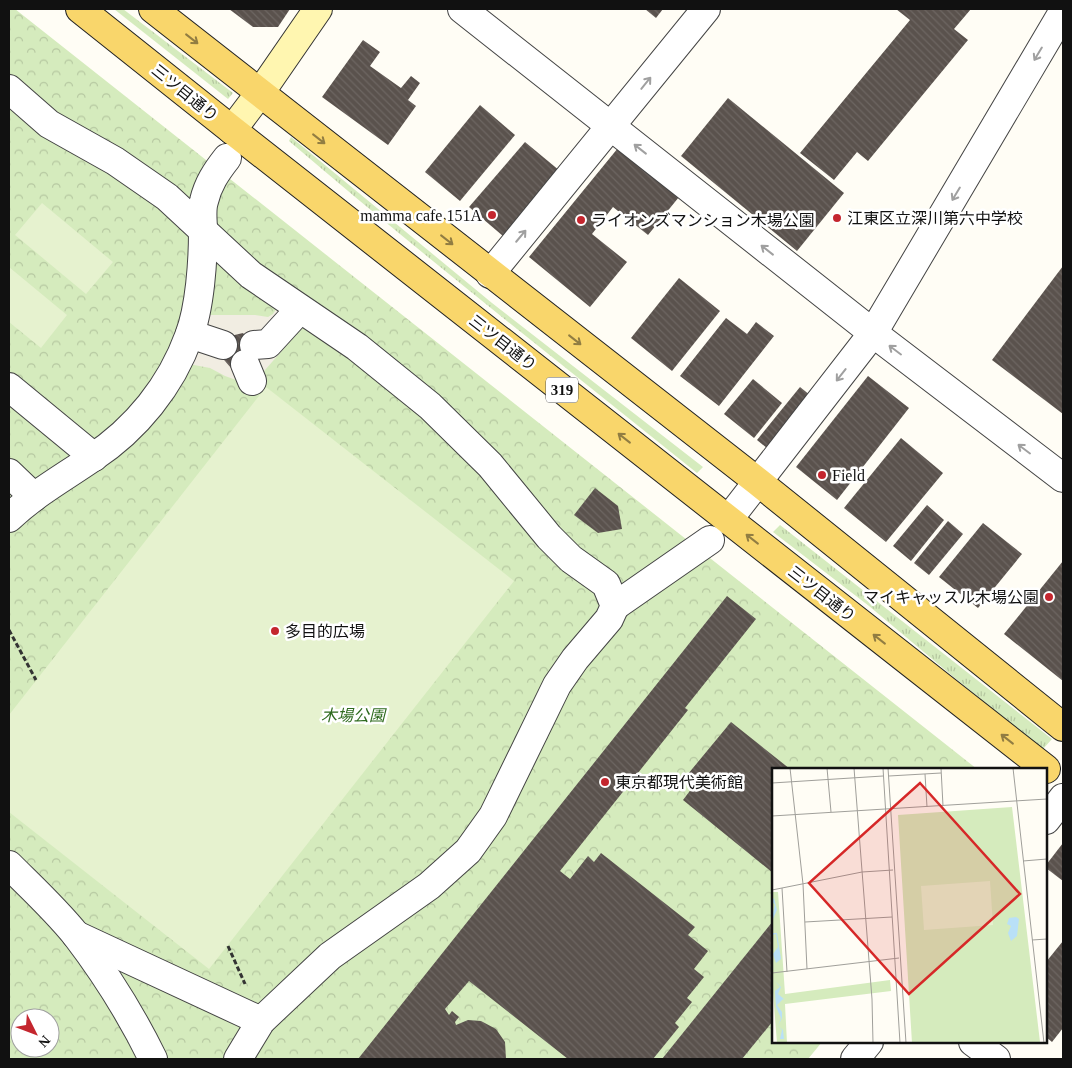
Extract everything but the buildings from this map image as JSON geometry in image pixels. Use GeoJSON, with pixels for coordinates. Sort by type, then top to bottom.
{"type":"FeatureCollection","features":[{"type":"Feature","properties":{"kind":"main road","name":"三ツ目通り"},"geometry":{"type":"LineString","coordinates":[[80,9],[1045,768]]}},
{"type":"Feature","properties":{"kind":"main road"},"geometry":{"type":"LineString","coordinates":[[153,9],[757,481],[1063,727]]}},
{"type":"Feature","properties":{"kind":"main road","name":"三ツ目通り"},"geometry":{"type":"LineString","coordinates":[[1047,770],[1063,783]]}},
{"type":"Feature","properties":{"kind":"street"},"geometry":{"type":"LineString","coordinates":[[232,130],[318,9]]}},
{"type":"Feature","properties":{"kind":"street"},"geometry":{"type":"LineString","coordinates":[[462,9],[873,334],[1063,478]]}},
{"type":"Feature","properties":{"kind":"street"},"geometry":{"type":"LineString","coordinates":[[490,274],[706,9]]}},
{"type":"Feature","properties":{"kind":"street"},"geometry":{"type":"LineString","coordinates":[[728,520],[873,334],[1063,12]]}},
{"type":"Feature","properties":{"kind":"street"},"geometry":{"type":"LineString","coordinates":[[9,89],[49,124],[115,161],[167,197],[251,275],[357,347],[430,406],[490,465],[549,538],[571,559],[606,584],[615,606]]}},
{"type":"Feature","properties":{"kind":"street"},"geometry":{"type":"LineString","coordinates":[[9,518],[34,497],[94,457],[124,433],[153,403],[175,368],[190,334],[201,273],[203,202],[212,177],[227,158]]}},
{"type":"Feature","properties":{"kind":"street"},"geometry":{"type":"LineString","coordinates":[[250,363],[300,309]]}},
{"type":"Feature","properties":{"kind":"street"},"geometry":{"type":"LineString","coordinates":[[190,334],[222,345]]}},
{"type":"Feature","properties":{"kind":"street"},"geometry":{"type":"LineString","coordinates":[[9,387],[94,457]]}},
{"type":"Feature","properties":{"kind":"street"},"geometry":{"type":"LineString","coordinates":[[9,473],[34,497]]}},
{"type":"Feature","properties":{"kind":"street"},"geometry":{"type":"LineString","coordinates":[[238,1059],[261,1021],[330,956],[429,886],[468,851],[492,816],[558,685],[574,659],[609,619],[615,606],[710,540]]}},
{"type":"Feature","properties":{"kind":"street"},"geometry":{"type":"LineString","coordinates":[[1047,819],[1063,798]]}},
{"type":"Feature","properties":{"kind":"street"},"geometry":{"type":"LineString","coordinates":[[9,865],[50,905],[75,935],[105,976],[154,1059]]}},
{"type":"Feature","properties":{"kind":"street"},"geometry":{"type":"LineString","coordinates":[[75,935],[261,1021]]}},
{"type":"Feature","properties":{"kind":"street"},"geometry":{"type":"LineString","coordinates":[[855,1059],[868,1043]]}},
{"type":"Feature","properties":{"kind":"street"},"geometry":{"type":"LineString","coordinates":[[974,1043],[996,1059]]}},
{"type":"Feature","properties":{"kind":"path"},"geometry":{"type":"LineString","coordinates":[[9,630],[36,680]]}},
{"type":"Feature","properties":{"kind":"green space","name":"木場公園"},"geometry":{"type":"Polygon","coordinates":[[[9,9],[15,9],[976,768],[772,768],[772,1043],[821,1043],[808,1059],[9,1059],[9,9]]]}},
{"type":"Feature","properties":{"kind":"green space"},"geometry":{"type":"Polygon","coordinates":[[[114,9],[123,9],[233,93],[228,99],[114,9]]]}},
{"type":"Feature","properties":{"kind":"green space"},"geometry":{"type":"Polygon","coordinates":[[[291,137],[492,303],[703,467],[697,473],[543,350],[289,141],[291,137]]]}},
{"type":"Feature","properties":{"kind":"green space"},"geometry":{"type":"Polygon","coordinates":[[[42,203],[113,262],[86,294],[15,235],[42,203]]]}},
{"type":"Feature","properties":{"kind":"green space"},"geometry":{"type":"Polygon","coordinates":[[[9,267],[67,315],[41,348],[9,322],[9,267]]]}},
{"type":"Feature","properties":{"kind":"green space","name":"多目的広場"},"geometry":{"type":"Polygon","coordinates":[[[266,387],[514,581],[209,969],[9,812],[9,715],[266,387]]]}},
{"type":"Feature","properties":{"kind":"green space"},"geometry":{"type":"Polygon","coordinates":[[[780,525],[1052,739],[1043,749],[869,606],[773,532],[780,525]]]}},
{"type":"Feature","properties":{"kind":"shaded area"},"geometry":{"type":"Polygon","coordinates":[[[283,298],[303,327],[257,379],[239,381],[210,368],[178,362],[207,315],[255,315],[268,317],[273,314],[283,298]]]}},
{"type":"Feature","properties":{"kind":"place","name":"mamma cafe 151A"},"geometry":{"type":"Point","coordinates":[492,215]}},
{"type":"Feature","properties":{"kind":"place","name":"江東区立深川第六中学校"},"geometry":{"type":"Point","coordinates":[837,218]}},
{"type":"Feature","properties":{"kind":"place","name":"ライオンズマンション木場公園"},"geometry":{"type":"Point","coordinates":[581,220]}},
{"type":"Feature","properties":{"kind":"place","name":"Field"},"geometry":{"type":"Point","coordinates":[822,475]}},
{"type":"Feature","properties":{"kind":"place","name":"マイキャッスル木場公園"},"geometry":{"type":"Point","coordinates":[1049,597]}},
{"type":"Feature","properties":{"kind":"place","name":"多目的広場"},"geometry":{"type":"Point","coordinates":[275,631]}},
{"type":"Feature","properties":{"kind":"place","name":"東京都現代美術館"},"geometry":{"type":"Point","coordinates":[605,782]}}]}
